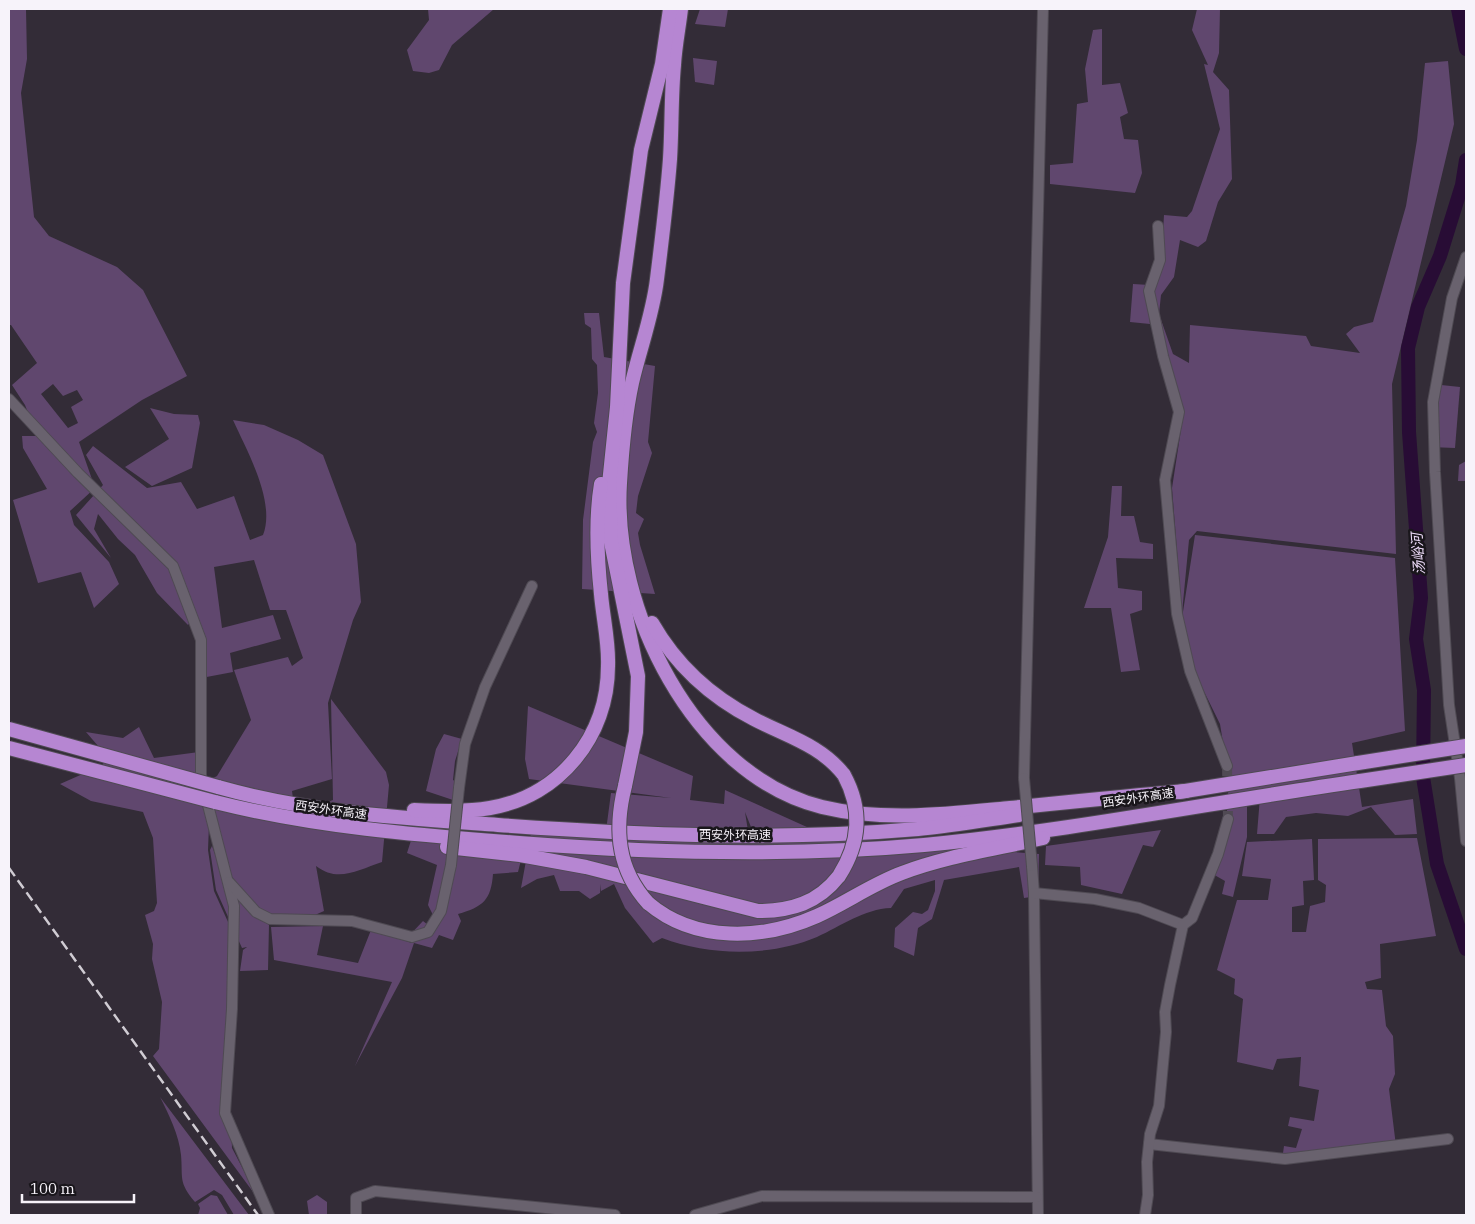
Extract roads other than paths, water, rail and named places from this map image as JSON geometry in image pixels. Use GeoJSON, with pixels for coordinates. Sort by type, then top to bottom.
{"type":"FeatureCollection","features":[{"type":"Feature","properties":{"kind":"highway"},"geometry":{"type":"LineString","coordinates":[[670,9],[662,64],[641,150],[623,283],[617,407],[609,484],[609,524],[615,567],[636,660],[638,683],[636,732],[619,814],[620,850],[632,882],[648,903],[676,921],[704,931],[746,934],[810,919],[889,878],[939,861],[1158,812]]}},
{"type":"Feature","properties":{"kind":"highway"},"geometry":{"type":"LineString","coordinates":[[681,9],[674,66],[670,158],[664,219],[654,300],[630,392],[620,481],[619,514],[628,572],[639,611],[655,649],[699,723],[721,748],[745,770],[787,795],[845,812],[897,816],[957,813],[1186,791]]}},
{"type":"Feature","properties":{"kind":"highway"},"geometry":{"type":"LineString","coordinates":[[266,800],[417,810],[489,808],[514,802],[538,791],[559,776],[573,762],[597,726],[607,688],[608,664],[598,559],[598,512],[603,473],[617,407]]}},
{"type":"Feature","properties":{"kind":"highway"},"geometry":{"type":"LineString","coordinates":[[274,817],[366,837],[559,862],[758,911],[782,910],[811,901],[824,892],[839,876],[852,852],[858,825],[855,800],[844,775],[832,762],[809,745],[731,706],[693,676],[676,659],[660,637],[628,572]]}},
{"type":"Feature","properties":{"kind":"highway","name":"西安外环高速"},"geometry":{"type":"LineString","coordinates":[[9,729],[266,800],[362,815],[658,834],[785,835],[919,829],[1186,791],[1466,746]]}},
{"type":"Feature","properties":{"kind":"highway","name":"西安外环高速"},"geometry":{"type":"LineString","coordinates":[[9,748],[274,817],[395,833],[602,849],[762,851],[923,845],[998,836],[1466,764]]}},
{"type":"Feature","properties":{"kind":"street"},"geometry":{"type":"LineString","coordinates":[[1038,1215],[1034,893],[1024,778],[1043,9]]}},
{"type":"Feature","properties":{"kind":"street"},"geometry":{"type":"LineString","coordinates":[[1158,226],[1160,260],[1149,290],[1163,356],[1179,412],[1165,480],[1177,614],[1190,671],[1227,766]]}},
{"type":"Feature","properties":{"kind":"street"},"geometry":{"type":"LineString","coordinates":[[1466,257],[1452,298],[1433,402],[1435,472],[1449,705],[1460,778],[1466,841]]}},
{"type":"Feature","properties":{"kind":"street"},"geometry":{"type":"LineString","coordinates":[[9,399],[78,473],[173,566],[201,640],[201,778],[234,906],[232,1009],[225,1113],[269,1215]]}},
{"type":"Feature","properties":{"kind":"street"},"geometry":{"type":"LineString","coordinates":[[227,879],[256,912],[270,919],[352,921],[412,937],[428,932],[441,911],[451,865],[465,744],[485,687],[532,586]]}},
{"type":"Feature","properties":{"kind":"street"},"geometry":{"type":"LineString","coordinates":[[1145,1215],[1148,1195],[1149,1144],[1159,1106],[1166,1032],[1165,1012],[1183,925],[1192,918],[1218,854],[1228,819]]}},
{"type":"Feature","properties":{"kind":"street"},"geometry":{"type":"LineString","coordinates":[[1034,893],[1095,899],[1139,908],[1183,925]]}},
{"type":"Feature","properties":{"kind":"street"},"geometry":{"type":"LineString","coordinates":[[1149,1144],[1285,1159],[1448,1139]]}},
{"type":"Feature","properties":{"kind":"street"},"geometry":{"type":"LineString","coordinates":[[356,1215],[356,1198],[374,1191],[616,1215]]}},
{"type":"Feature","properties":{"kind":"street"},"geometry":{"type":"LineString","coordinates":[[695,1215],[762,1196],[1038,1197]]}},
{"type":"Feature","properties":{"kind":"waterway","name":"汤峪河"},"geometry":{"type":"LineString","coordinates":[[1458,9],[1466,49]]}},
{"type":"Feature","properties":{"kind":"waterway","name":"汤峪河"},"geometry":{"type":"LineString","coordinates":[[1466,160],[1462,185],[1440,256],[1418,307],[1408,348],[1409,432],[1421,598],[1416,639],[1424,690],[1423,777],[1437,864],[1466,949]]}},
{"type":"Feature","properties":{"kind":"tunnel"},"geometry":{"type":"LineString","coordinates":[[1227,766],[1228,819]]}},
{"type":"Feature","properties":{"kind":"railway"},"geometry":{"type":"LineString","coordinates":[[9,868],[258,1215]]}}]}
